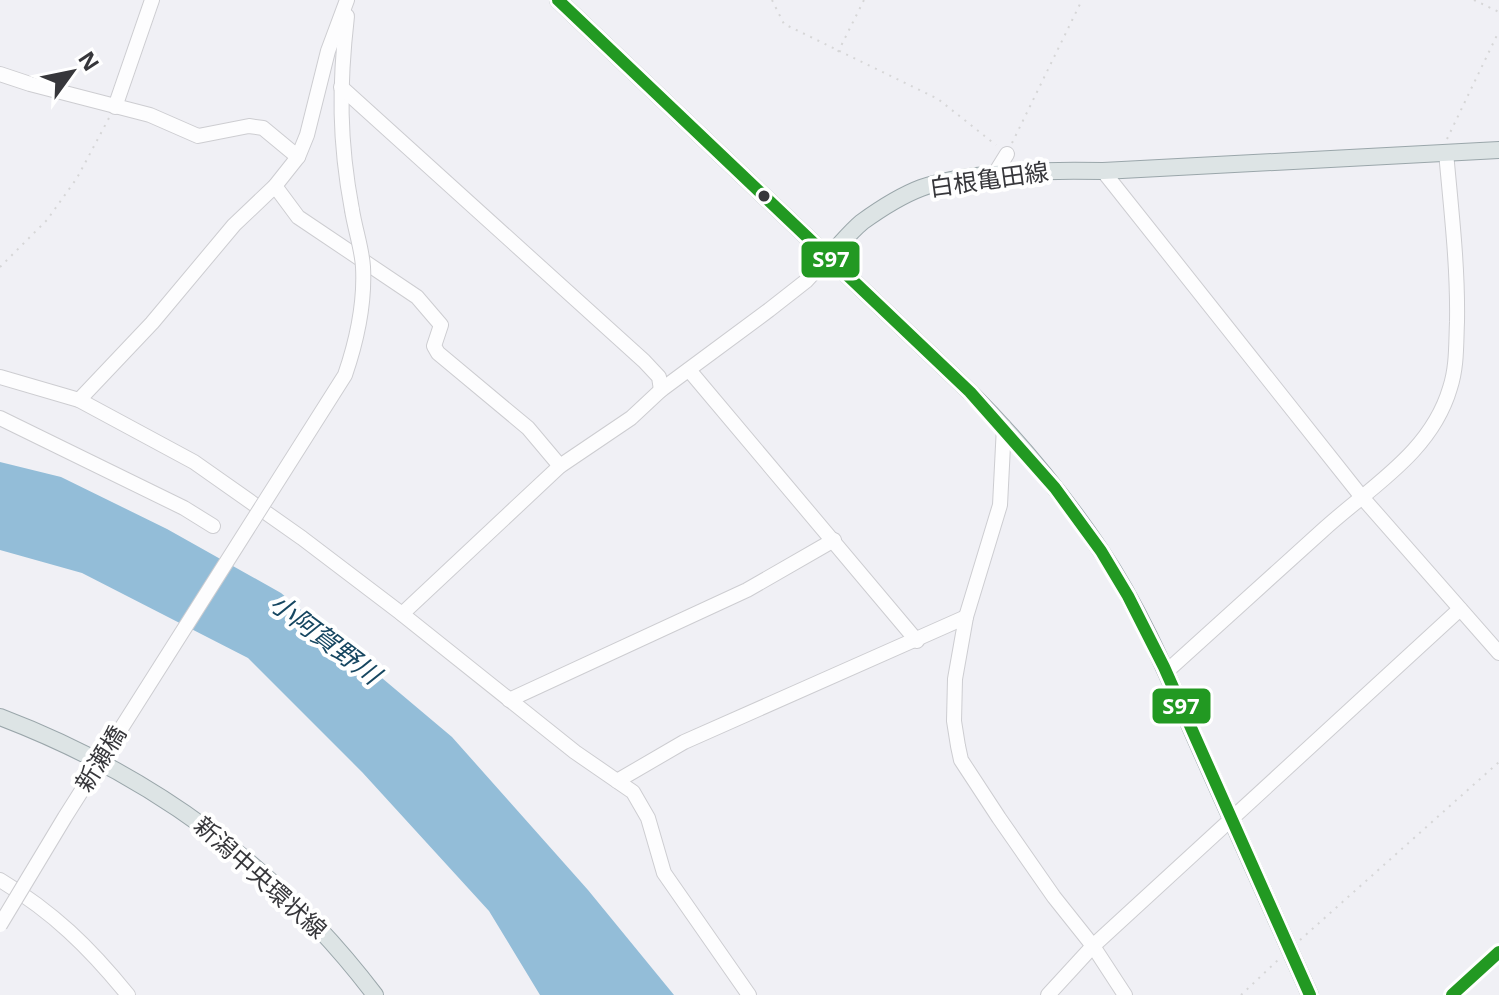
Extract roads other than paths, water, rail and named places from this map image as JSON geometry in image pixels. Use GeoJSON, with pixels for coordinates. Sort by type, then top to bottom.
{"type":"FeatureCollection","features":[{"type":"Feature","properties":{"kind":"main road"},"geometry":{"type":"LineString","coordinates":[[558,0],[904,328],[1004,426],[1044,472],[1124,588],[1166,672],[1310,995]]}},
{"type":"Feature","properties":{"kind":"main road","name":"白根亀田線"},"geometry":{"type":"LineString","coordinates":[[828,257],[860,224],[898,199],[949,180],[1068,170],[1103,171],[1499,150]]}},
{"type":"Feature","properties":{"kind":"main road","name":"新潟中央環状線"},"geometry":{"type":"LineString","coordinates":[[0,717],[124,774],[182,809],[221,838],[304,910],[375,995]]}},
{"type":"Feature","properties":{"kind":"street"},"geometry":{"type":"LineString","coordinates":[[115,107],[152,0]]}},
{"type":"Feature","properties":{"kind":"street"},"geometry":{"type":"LineString","coordinates":[[79,400],[152,323],[234,225],[275,186],[298,157],[307,135],[328,51],[348,0]]}},
{"type":"Feature","properties":{"kind":"street","name":"新瀬橋"},"geometry":{"type":"LineString","coordinates":[[0,925],[345,375],[362,306],[363,266],[341,139],[341,87],[348,0]]}},
{"type":"Feature","properties":{"kind":"street"},"geometry":{"type":"LineString","coordinates":[[0,74],[150,115],[198,136],[249,126],[263,128],[298,157]]}},
{"type":"Feature","properties":{"kind":"street"},"geometry":{"type":"LineString","coordinates":[[341,87],[644,361],[659,377],[661,390]]}},
{"type":"Feature","properties":{"kind":"street"},"geometry":{"type":"LineString","coordinates":[[1166,672],[1361,496],[1402,465],[1427,436],[1444,406],[1452,384],[1456,351],[1457,287],[1446,152]]}},
{"type":"Feature","properties":{"kind":"street"},"geometry":{"type":"LineString","coordinates":[[994,175],[1007,154]]}},
{"type":"Feature","properties":{"kind":"street"},"geometry":{"type":"LineString","coordinates":[[1103,171],[1361,496],[1499,653]]}},
{"type":"Feature","properties":{"kind":"street"},"geometry":{"type":"LineString","coordinates":[[275,186],[298,217],[417,297],[441,325],[434,346],[438,353],[528,428],[560,466]]}},
{"type":"Feature","properties":{"kind":"street"},"geometry":{"type":"LineString","coordinates":[[402,614],[560,466],[631,418],[661,390],[793,291],[828,257]]}},
{"type":"Feature","properties":{"kind":"street"},"geometry":{"type":"LineString","coordinates":[[689,370],[834,540],[886,608],[917,641]]}},
{"type":"Feature","properties":{"kind":"street"},"geometry":{"type":"LineString","coordinates":[[0,377],[79,400],[194,462],[302,538],[575,752],[633,792],[648,818],[664,873],[749,995]]}},
{"type":"Feature","properties":{"kind":"street"},"geometry":{"type":"LineString","coordinates":[[0,418],[184,508],[213,526]]}},
{"type":"Feature","properties":{"kind":"street"},"geometry":{"type":"LineString","coordinates":[[1004,426],[1000,505],[966,617],[955,679],[954,721],[961,760],[1046,886],[1093,946],[1125,995]]}},
{"type":"Feature","properties":{"kind":"street"},"geometry":{"type":"LineString","coordinates":[[509,700],[747,590],[834,540]]}},
{"type":"Feature","properties":{"kind":"street"},"geometry":{"type":"LineString","coordinates":[[1048,995],[1093,946],[1460,609]]}},
{"type":"Feature","properties":{"kind":"street"},"geometry":{"type":"LineString","coordinates":[[617,781],[684,742],[966,617]]}},
{"type":"Feature","properties":{"kind":"street"},"geometry":{"type":"LineString","coordinates":[[0,880],[37,902],[67,928],[128,995]]}},
{"type":"Feature","properties":{"kind":"street"},"geometry":{"type":"LineString","coordinates":[[1452,995],[1499,952]]}},
{"type":"Feature","properties":{"kind":"water","name":"小阿賀野川"},"geometry":{"type":"Polygon","coordinates":[[[0,462],[61,477],[167,529],[281,593],[452,737],[588,890],[674,995],[540,995],[489,911],[362,772],[248,658],[82,573],[0,550],[0,462]]]}}]}
